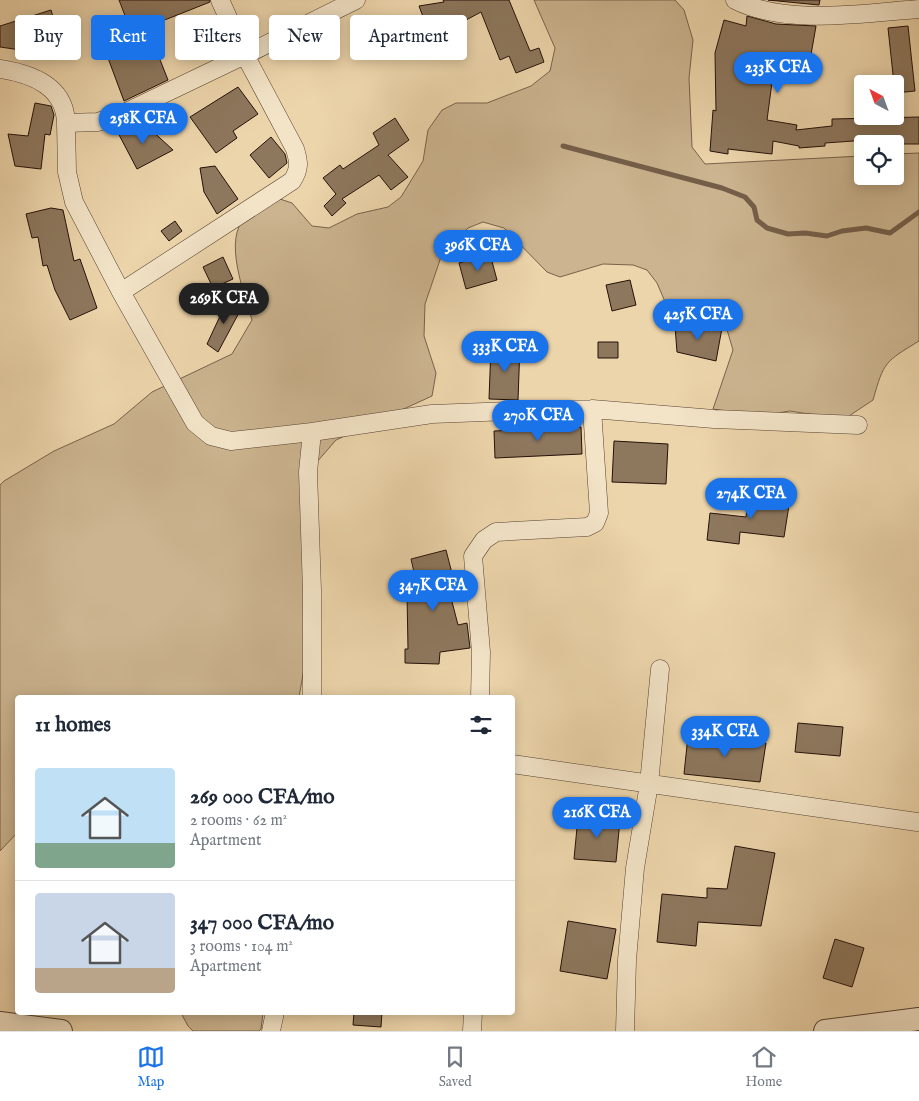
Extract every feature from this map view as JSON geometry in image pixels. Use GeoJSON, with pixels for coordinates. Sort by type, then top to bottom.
{"type":"FeatureCollection","features":[{"type":"Feature","properties":{"kind":"street"},"geometry":{"type":"LineString","coordinates":[[220,0],[227,15]]}},
{"type":"Feature","properties":{"kind":"street"},"geometry":{"type":"LineString","coordinates":[[259,48],[356,0]]}},
{"type":"Feature","properties":{"kind":"street"},"geometry":{"type":"LineString","coordinates":[[735,0],[750,8],[788,13],[837,15],[919,9]]}},
{"type":"Feature","properties":{"kind":"street"},"geometry":{"type":"LineString","coordinates":[[66,123],[98,122],[124,113],[235,60]]}},
{"type":"Feature","properties":{"kind":"street"},"geometry":{"type":"LineString","coordinates":[[121,292],[292,181],[298,171],[299,161],[294,149],[248,60]]}},
{"type":"Feature","properties":{"kind":"street"},"geometry":{"type":"LineString","coordinates":[[0,69],[44,84],[58,94],[66,109],[67,172],[74,202],[121,292],[195,423],[211,436],[231,441],[312,432],[432,414],[592,409],[714,419],[858,425]]}},
{"type":"Feature","properties":{"kind":"street"},"geometry":{"type":"LineString","coordinates":[[480,695],[481,652],[473,556],[484,540],[496,532],[586,527],[595,523],[599,513],[592,409]]}},
{"type":"Feature","properties":{"kind":"street"},"geometry":{"type":"LineString","coordinates":[[312,432],[308,472],[312,590],[312,695]]}},
{"type":"Feature","properties":{"kind":"street"},"geometry":{"type":"LineString","coordinates":[[624,1031],[627,960],[636,868],[649,784],[660,669]]}},
{"type":"Feature","properties":{"kind":"street"},"geometry":{"type":"LineString","coordinates":[[515,764],[917,822]]}},
{"type":"Feature","properties":{"kind":"street"},"geometry":{"type":"LineString","coordinates":[[271,1031],[274,1015]]}},
{"type":"Feature","properties":{"kind":"street"},"geometry":{"type":"LineString","coordinates":[[472,1031],[473,1015]]}},
{"type":"Feature","properties":{"kind":"street"},"geometry":{"type":"LineString","coordinates":[[825,1031],[919,1018]]}},
{"type":"Feature","properties":{"kind":"street"},"geometry":{"type":"LineString","coordinates":[[0,1023],[61,1031]]}},
{"type":"Feature","properties":{"kind":"shaded area"},"geometry":{"type":"Polygon","coordinates":[[[534,0],[675,0],[684,10],[693,40],[689,78],[692,147],[705,164],[854,156],[854,185],[904,185],[904,154],[919,153],[919,341],[887,364],[880,377],[873,400],[849,416],[835,418],[790,411],[760,416],[713,409],[733,350],[725,323],[712,316],[669,311],[657,283],[647,270],[633,265],[603,264],[560,277],[547,272],[504,228],[483,222],[468,228],[442,254],[425,304],[424,336],[436,373],[432,396],[336,440],[316,463],[305,663],[299,695],[15,695],[15,835],[0,851],[0,485],[54,451],[114,424],[152,392],[232,354],[252,320],[237,267],[236,252],[236,238],[239,226],[246,217],[280,199],[292,203],[312,226],[329,228],[357,214],[388,207],[401,197],[423,161],[428,130],[442,110],[456,103],[487,103],[531,86],[550,71],[555,48],[534,0]]]}},
{"type":"Feature","properties":{"kind":"shaded area"},"geometry":{"type":"Polygon","coordinates":[[[182,1015],[263,1015],[259,1031],[193,1031],[182,1015]]]}},
{"type":"Feature","properties":{"kind":"building"},"geometry":{"type":"Polygon","coordinates":[[[119,0],[210,0],[210,2],[165,20],[165,15],[125,15],[119,0]]]}},
{"type":"Feature","properties":{"kind":"building"},"geometry":{"type":"Polygon","coordinates":[[[443,0],[509,0],[530,51],[539,48],[544,62],[516,73],[509,56],[500,60],[481,12],[467,19],[467,15],[422,15],[419,6],[444,2],[443,0]]]}},
{"type":"Feature","properties":{"kind":"building"},"geometry":{"type":"Polygon","coordinates":[[[768,0],[820,0],[819,5],[768,0]]]}},
{"type":"Feature","properties":{"kind":"building"},"geometry":{"type":"Polygon","coordinates":[[[51,10],[52,15],[35,15],[51,10]]]}},
{"type":"Feature","properties":{"kind":"building"},"geometry":{"type":"Polygon","coordinates":[[[747,16],[776,24],[816,26],[809,66],[775,60],[767,120],[797,125],[796,130],[832,126],[832,119],[854,118],[854,125],[904,125],[904,117],[919,117],[919,144],[904,144],[904,135],[854,135],[854,141],[825,143],[825,146],[799,148],[799,146],[773,141],[772,154],[728,149],[728,154],[710,151],[713,110],[716,111],[715,53],[724,20],[746,26],[747,16]]]}},
{"type":"Feature","properties":{"kind":"building"},"geometry":{"type":"Polygon","coordinates":[[[15,21],[15,49],[0,47],[0,26],[15,21]]]}},
{"type":"Feature","properties":{"kind":"building"},"geometry":{"type":"Polygon","coordinates":[[[908,26],[915,91],[904,92],[904,75],[893,75],[888,28],[908,26]]]}},
{"type":"Feature","properties":{"kind":"building"},"geometry":{"type":"Polygon","coordinates":[[[109,60],[160,60],[168,80],[124,101],[109,60]]]}},
{"type":"Feature","properties":{"kind":"building"},"geometry":{"type":"Polygon","coordinates":[[[238,87],[258,114],[233,131],[237,138],[216,153],[190,117],[238,87]]]}},
{"type":"Feature","properties":{"kind":"building"},"geometry":{"type":"Polygon","coordinates":[[[35,103],[51,106],[54,115],[50,135],[45,134],[41,169],[15,166],[8,134],[28,136],[35,103]]]}},
{"type":"Feature","properties":{"kind":"building"},"geometry":{"type":"Polygon","coordinates":[[[395,118],[409,140],[388,155],[408,177],[391,190],[379,175],[342,199],[346,203],[332,216],[324,206],[336,194],[323,178],[340,165],[343,169],[379,145],[373,133],[395,118]]]}},
{"type":"Feature","properties":{"kind":"building"},"geometry":{"type":"Polygon","coordinates":[[[128,123],[136,130],[148,127],[173,150],[137,169],[117,131],[128,123]]]}},
{"type":"Feature","properties":{"kind":"building"},"geometry":{"type":"Polygon","coordinates":[[[271,137],[285,154],[287,163],[269,178],[250,155],[271,137]]]}},
{"type":"Feature","properties":{"kind":"building"},"geometry":{"type":"Polygon","coordinates":[[[215,166],[238,199],[217,214],[204,192],[200,168],[215,166]]]}},
{"type":"Feature","properties":{"kind":"building"},"geometry":{"type":"Polygon","coordinates":[[[51,208],[63,210],[74,261],[80,259],[97,308],[70,320],[55,290],[47,265],[43,266],[38,237],[32,238],[26,214],[51,208]]]}},
{"type":"Feature","properties":{"kind":"building"},"geometry":{"type":"Polygon","coordinates":[[[175,221],[182,231],[169,241],[161,231],[175,221]]]}},
{"type":"Feature","properties":{"kind":"building"},"geometry":{"type":"Polygon","coordinates":[[[490,254],[497,280],[466,289],[459,263],[490,254]]]}},
{"type":"Feature","properties":{"kind":"building"},"geometry":{"type":"Polygon","coordinates":[[[223,257],[233,279],[213,288],[203,267],[223,257]]]}},
{"type":"Feature","properties":{"kind":"building"},"geometry":{"type":"Polygon","coordinates":[[[630,280],[636,305],[612,311],[606,285],[630,280]]]}},
{"type":"Feature","properties":{"kind":"building"},"geometry":{"type":"Polygon","coordinates":[[[228,299],[241,309],[218,352],[207,344],[228,299]]]}},
{"type":"Feature","properties":{"kind":"building"},"geometry":{"type":"Polygon","coordinates":[[[675,326],[722,328],[716,361],[677,352],[675,326]]]}},
{"type":"Feature","properties":{"kind":"building"},"geometry":{"type":"Polygon","coordinates":[[[598,342],[618,342],[618,358],[598,358],[598,342]]]}},
{"type":"Feature","properties":{"kind":"building"},"geometry":{"type":"Polygon","coordinates":[[[520,345],[518,400],[489,399],[491,347],[520,345]]]}},
{"type":"Feature","properties":{"kind":"building"},"geometry":{"type":"Polygon","coordinates":[[[581,427],[582,454],[495,458],[494,431],[581,427]]]}},
{"type":"Feature","properties":{"kind":"building"},"geometry":{"type":"Polygon","coordinates":[[[614,441],[668,444],[666,484],[612,482],[614,441]]]}},
{"type":"Feature","properties":{"kind":"building"},"geometry":{"type":"Polygon","coordinates":[[[749,494],[790,499],[784,537],[740,532],[739,544],[707,540],[710,513],[746,517],[749,494]]]}},
{"type":"Feature","properties":{"kind":"building"},"geometry":{"type":"Polygon","coordinates":[[[446,550],[456,589],[449,590],[458,625],[467,623],[470,648],[440,652],[439,664],[405,663],[405,649],[408,649],[407,594],[419,594],[411,559],[446,550]]]}},
{"type":"Feature","properties":{"kind":"building"},"geometry":{"type":"Polygon","coordinates":[[[798,723],[843,727],[840,756],[795,752],[798,723]]]}},
{"type":"Feature","properties":{"kind":"building"},"geometry":{"type":"Polygon","coordinates":[[[688,736],[739,739],[766,743],[760,782],[684,774],[688,736]]]}},
{"type":"Feature","properties":{"kind":"building"},"geometry":{"type":"Polygon","coordinates":[[[578,817],[620,820],[616,862],[574,859],[578,817]]]}},
{"type":"Feature","properties":{"kind":"building"},"geometry":{"type":"Polygon","coordinates":[[[735,846],[775,853],[761,926],[698,922],[696,946],[657,942],[662,894],[707,898],[707,888],[727,889],[735,846]]]}},
{"type":"Feature","properties":{"kind":"building"},"geometry":{"type":"Polygon","coordinates":[[[568,921],[616,929],[607,979],[560,971],[568,921]]]}},
{"type":"Feature","properties":{"kind":"building"},"geometry":{"type":"Polygon","coordinates":[[[835,939],[864,948],[852,987],[823,978],[835,939]]]}},
{"type":"Feature","properties":{"kind":"building"},"geometry":{"type":"Polygon","coordinates":[[[354,1015],[382,1015],[381,1027],[353,1025],[354,1015]]]}},
{"type":"Feature","properties":{"kind":"waterway"},"geometry":{"type":"LineString","coordinates":[[563,146],[722,188],[745,197],[754,207],[757,220],[767,228],[788,234],[805,233],[827,236],[842,231],[866,228],[890,233],[919,212]]}}]}
